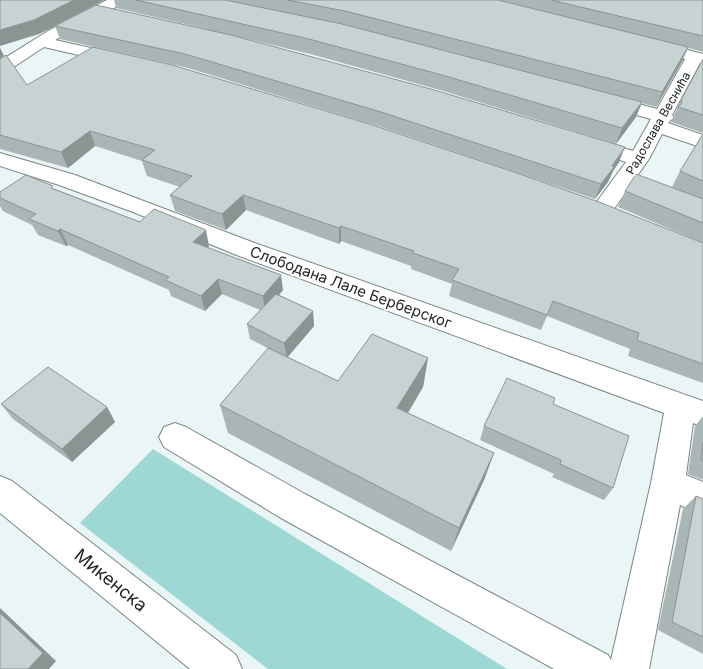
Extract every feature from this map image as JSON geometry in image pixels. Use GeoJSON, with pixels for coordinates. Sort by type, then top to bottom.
{"type":"FeatureCollection","features":[{"type":"Feature","properties":{"kind":"street"},"geometry":{"type":"LineString","coordinates":[[0,68],[41,42],[98,12],[120,8]]}},
{"type":"Feature","properties":{"kind":"street"},"geometry":{"type":"LineString","coordinates":[[631,41],[699,58]]}},
{"type":"Feature","properties":{"kind":"street"},"geometry":{"type":"LineString","coordinates":[[41,42],[138,64]]}},
{"type":"Feature","properties":{"kind":"street","name":"Радослава Веснића"},"geometry":{"type":"LineString","coordinates":[[602,212],[634,182],[639,159],[699,58]]}},
{"type":"Feature","properties":{"kind":"street"},"geometry":{"type":"LineString","coordinates":[[589,97],[661,121],[703,142]]}},
{"type":"Feature","properties":{"kind":"street"},"geometry":{"type":"LineString","coordinates":[[574,139],[639,159]]}},
{"type":"Feature","properties":{"kind":"street","name":"Слободана Лале Берберског"},"geometry":{"type":"LineString","coordinates":[[0,160],[104,193],[243,248],[692,410]]}},
{"type":"Feature","properties":{"kind":"street"},"geometry":{"type":"LineString","coordinates":[[629,669],[668,483],[692,410]]}},
{"type":"Feature","properties":{"kind":"street"},"geometry":{"type":"LineString","coordinates":[[175,437],[293,506],[594,669]]}},
{"type":"Feature","properties":{"kind":"street"},"geometry":{"type":"LineString","coordinates":[[668,483],[703,499]]}},
{"type":"Feature","properties":{"kind":"street","name":"Микенска"},"geometry":{"type":"LineString","coordinates":[[0,492],[222,669]]}},
{"type":"Feature","properties":{"kind":"shaded area"},"geometry":{"type":"Polygon","coordinates":[[[153,449],[507,669],[268,669],[80,523],[153,449]]]}},
{"type":"Feature","properties":{"kind":"building"},"geometry":{"type":"Polygon","coordinates":[[[0,0],[74,0],[34,20],[0,30],[0,0]]]}},
{"type":"Feature","properties":{"kind":"building"},"geometry":{"type":"Polygon","coordinates":[[[136,0],[225,0],[342,24],[642,102],[622,128],[442,75],[309,39],[136,0]]]}},
{"type":"Feature","properties":{"kind":"building"},"geometry":{"type":"Polygon","coordinates":[[[287,0],[498,0],[688,47],[662,92],[345,11],[287,0]]]}},
{"type":"Feature","properties":{"kind":"building"},"geometry":{"type":"Polygon","coordinates":[[[551,0],[703,0],[703,36],[551,0]]]}},
{"type":"Feature","properties":{"kind":"building"},"geometry":{"type":"Polygon","coordinates":[[[96,5],[231,35],[431,89],[625,147],[612,166],[614,167],[601,184],[381,112],[185,54],[55,26],[96,5]]]}},
{"type":"Feature","properties":{"kind":"building"},"geometry":{"type":"Polygon","coordinates":[[[93,47],[172,65],[366,123],[599,202],[703,243],[703,364],[637,340],[639,333],[553,301],[547,315],[452,280],[459,269],[413,253],[414,251],[341,226],[339,228],[243,195],[222,214],[170,195],[192,176],[142,160],[155,150],[90,131],[61,152],[0,135],[0,59],[6,55],[27,85],[93,47]]]}},
{"type":"Feature","properties":{"kind":"building"},"geometry":{"type":"Polygon","coordinates":[[[703,59],[703,115],[678,107],[682,103],[681,100],[703,59]]]}},
{"type":"Feature","properties":{"kind":"building"},"geometry":{"type":"Polygon","coordinates":[[[703,134],[703,181],[680,171],[703,134]]]}},
{"type":"Feature","properties":{"kind":"building"},"geometry":{"type":"Polygon","coordinates":[[[636,174],[703,199],[703,223],[625,191],[636,174]]]}},
{"type":"Feature","properties":{"kind":"building"},"geometry":{"type":"Polygon","coordinates":[[[26,175],[53,186],[51,188],[140,222],[154,209],[206,230],[193,242],[281,275],[263,296],[218,279],[201,296],[165,280],[169,277],[60,229],[58,231],[29,219],[36,214],[0,198],[0,192],[26,175]]]}},
{"type":"Feature","properties":{"kind":"building"},"geometry":{"type":"Polygon","coordinates":[[[276,294],[313,311],[284,343],[247,324],[276,294]]]}},
{"type":"Feature","properties":{"kind":"building"},"geometry":{"type":"Polygon","coordinates":[[[372,334],[428,358],[397,408],[494,453],[459,528],[220,405],[268,348],[338,381],[372,334]]]}},
{"type":"Feature","properties":{"kind":"building"},"geometry":{"type":"Polygon","coordinates":[[[48,367],[107,407],[62,449],[1,404],[48,367]]]}},
{"type":"Feature","properties":{"kind":"building"},"geometry":{"type":"Polygon","coordinates":[[[507,378],[555,398],[553,404],[629,436],[613,488],[560,464],[561,460],[484,426],[507,378]]]}},
{"type":"Feature","properties":{"kind":"building"},"geometry":{"type":"Polygon","coordinates":[[[703,442],[703,461],[701,460],[703,442]]]}},
{"type":"Feature","properties":{"kind":"building"},"geometry":{"type":"Polygon","coordinates":[[[696,496],[703,499],[703,637],[672,622],[696,496]]]}},
{"type":"Feature","properties":{"kind":"building"},"geometry":{"type":"Polygon","coordinates":[[[0,613],[43,653],[28,669],[0,669],[0,613]]]}}]}
